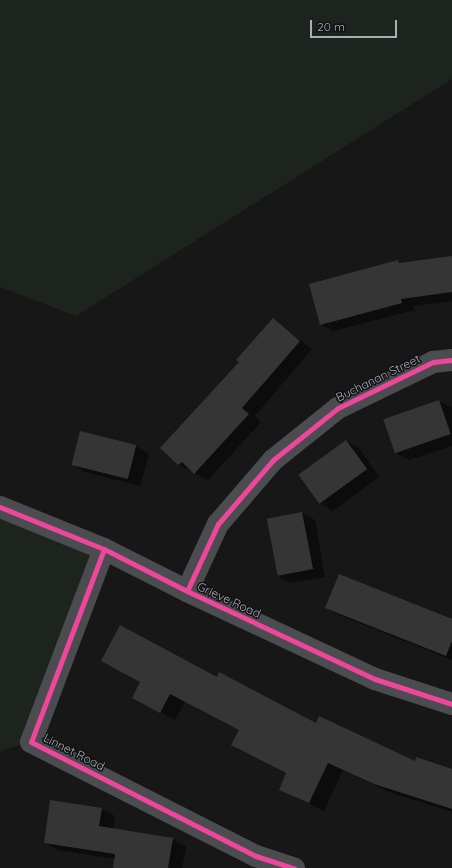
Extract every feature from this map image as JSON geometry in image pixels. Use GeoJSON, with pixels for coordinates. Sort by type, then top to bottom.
{"type":"FeatureCollection","features":[{"type":"Feature","properties":{"kind":"street","name":"Buchanan Street"},"geometry":{"type":"LineString","coordinates":[[187,591],[218,524],[273,460],[338,408],[433,362],[452,360]]}},
{"type":"Feature","properties":{"kind":"street","name":"Grieve Road"},"geometry":{"type":"LineString","coordinates":[[0,507],[104,549],[187,591],[374,679],[452,704]]}},
{"type":"Feature","properties":{"kind":"street","name":"Linnet Road"},"geometry":{"type":"LineString","coordinates":[[104,549],[31,742],[256,856],[294,868]]}},
{"type":"Feature","properties":{"kind":"shaded area"},"geometry":{"type":"Polygon","coordinates":[[[0,0],[452,0],[452,79],[76,316],[0,287],[0,0]]]}},
{"type":"Feature","properties":{"kind":"shaded area"},"geometry":{"type":"Polygon","coordinates":[[[0,504],[104,549],[31,742],[0,751],[0,504]]]}},
{"type":"Feature","properties":{"kind":"building"},"geometry":{"type":"Polygon","coordinates":[[[452,256],[452,292],[401,299],[402,303],[320,325],[309,284],[398,260],[399,263],[452,256]]]}},
{"type":"Feature","properties":{"kind":"building"},"geometry":{"type":"Polygon","coordinates":[[[273,318],[300,341],[242,408],[249,414],[194,474],[182,462],[178,465],[160,448],[239,362],[236,360],[273,318]]]}},
{"type":"Feature","properties":{"kind":"building"},"geometry":{"type":"Polygon","coordinates":[[[439,400],[451,434],[395,453],[383,419],[439,400]]]}},
{"type":"Feature","properties":{"kind":"building"},"geometry":{"type":"Polygon","coordinates":[[[80,431],[136,445],[128,479],[72,465],[80,431]]]}},
{"type":"Feature","properties":{"kind":"building"},"geometry":{"type":"Polygon","coordinates":[[[346,440],[367,469],[319,504],[298,475],[346,440]]]}},
{"type":"Feature","properties":{"kind":"building"},"geometry":{"type":"Polygon","coordinates":[[[302,512],[313,569],[278,576],[267,519],[302,512]]]}},
{"type":"Feature","properties":{"kind":"building"},"geometry":{"type":"Polygon","coordinates":[[[339,574],[452,619],[452,641],[446,656],[325,608],[339,574]]]}},
{"type":"Feature","properties":{"kind":"building"},"geometry":{"type":"Polygon","coordinates":[[[120,625],[217,677],[219,672],[316,723],[319,716],[415,761],[416,757],[452,769],[452,809],[374,784],[328,763],[309,803],[279,790],[286,773],[231,745],[239,730],[170,694],[160,713],[132,698],[140,682],[101,661],[120,625]]]}},
{"type":"Feature","properties":{"kind":"building"},"geometry":{"type":"Polygon","coordinates":[[[50,800],[102,808],[99,826],[173,838],[168,868],[113,868],[115,854],[44,843],[50,800]]]}},
{"type":"Feature","properties":{"kind":"cycle path"},"geometry":{"type":"LineString","coordinates":[[187,591],[218,524],[273,460],[338,408],[433,362],[452,360]]}},
{"type":"Feature","properties":{"kind":"cycle path"},"geometry":{"type":"LineString","coordinates":[[0,507],[104,549],[187,591],[375,679],[452,704]]}},
{"type":"Feature","properties":{"kind":"cycle path"},"geometry":{"type":"LineString","coordinates":[[104,549],[31,742],[256,856],[294,868]]}}]}
